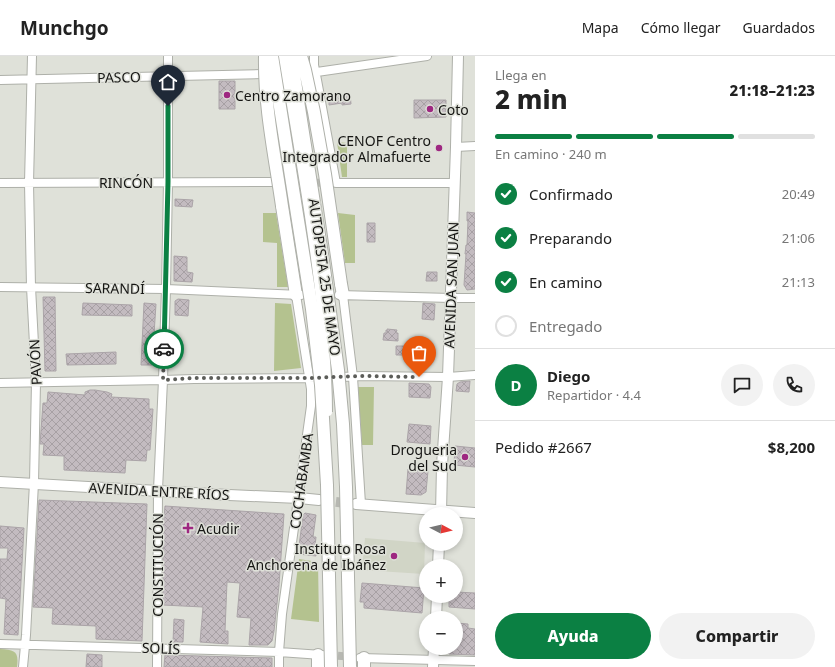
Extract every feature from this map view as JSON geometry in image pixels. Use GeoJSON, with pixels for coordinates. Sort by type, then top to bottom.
{"type":"FeatureCollection","features":[{"type":"Feature","properties":{"kind":"highway"},"geometry":{"type":"LineString","coordinates":[[265,56],[265,78],[271,133],[298,295]]}},
{"type":"Feature","properties":{"kind":"highway","name":"AUTOPISTA 25 DE MAYO"},"geometry":{"type":"LineString","coordinates":[[272,56],[312,309],[321,385],[327,484],[331,667]]}},
{"type":"Feature","properties":{"kind":"highway","name":"AUTOPISTA 25 DE MAYO"},"geometry":{"type":"LineString","coordinates":[[291,56],[338,370],[343,424],[346,487],[350,667]]}},
{"type":"Feature","properties":{"kind":"highway"},"geometry":{"type":"LineString","coordinates":[[301,56],[316,120],[341,291]]}},
{"type":"Feature","properties":{"kind":"highway"},"geometry":{"type":"LineString","coordinates":[[318,667],[320,655]]}},
{"type":"Feature","properties":{"kind":"main road","name":"AVENIDA SAN JUAN"},"geometry":{"type":"LineString","coordinates":[[441,507],[451,298],[458,56]]}},
{"type":"Feature","properties":{"kind":"main road","name":"AVENIDA ENTRE RÍOS"},"geometry":{"type":"LineString","coordinates":[[0,482],[319,500]]}},
{"type":"Feature","properties":{"kind":"main road"},"geometry":{"type":"LineString","coordinates":[[359,504],[419,510]]}},
{"type":"Feature","properties":{"kind":"main road"},"geometry":{"type":"LineString","coordinates":[[463,513],[475,513]]}},
{"type":"Feature","properties":{"kind":"street","name":"PAVÓN"},"geometry":{"type":"LineString","coordinates":[[23,667],[34,484],[36,382],[30,287],[29,183],[32,56]]}},
{"type":"Feature","properties":{"kind":"street","name":"CONSTITUCIÓN"},"geometry":{"type":"LineString","coordinates":[[157,667],[158,490],[166,289],[168,182],[168,56]]}},
{"type":"Feature","properties":{"kind":"street"},"geometry":{"type":"LineString","coordinates":[[283,56],[314,246],[322,310],[328,387],[327,484]]}},
{"type":"Feature","properties":{"kind":"street"},"geometry":{"type":"LineString","coordinates":[[314,56],[312,73],[336,183],[455,183]]}},
{"type":"Feature","properties":{"kind":"street"},"geometry":{"type":"LineString","coordinates":[[312,73],[427,56]]}},
{"type":"Feature","properties":{"kind":"street","name":"PASCO"},"geometry":{"type":"LineString","coordinates":[[0,80],[262,74]]}},
{"type":"Feature","properties":{"kind":"street"},"geometry":{"type":"LineString","coordinates":[[456,147],[475,146]]}},
{"type":"Feature","properties":{"kind":"street","name":"RINCÓN"},"geometry":{"type":"LineString","coordinates":[[0,183],[276,182]]}},
{"type":"Feature","properties":{"kind":"street"},"geometry":{"type":"LineString","coordinates":[[314,246],[332,322]]}},
{"type":"Feature","properties":{"kind":"street","name":"SARANDÍ"},"geometry":{"type":"LineString","coordinates":[[0,287],[166,289],[298,295]]}},
{"type":"Feature","properties":{"kind":"street"},"geometry":{"type":"LineString","coordinates":[[359,504],[353,377],[341,291],[451,298],[475,298]]}},
{"type":"Feature","properties":{"kind":"street","name":"COCHABAMBA"},"geometry":{"type":"LineString","coordinates":[[279,667],[282,614],[311,406],[311,389],[298,295]]}},
{"type":"Feature","properties":{"kind":"street"},"geometry":{"type":"LineString","coordinates":[[0,383],[163,380],[194,378],[309,378],[363,376],[448,377],[475,375]]}},
{"type":"Feature","properties":{"kind":"street","name":"SOLÍS"},"geometry":{"type":"LineString","coordinates":[[0,644],[279,652],[320,655]]}},
{"type":"Feature","properties":{"kind":"street"},"geometry":{"type":"LineString","coordinates":[[363,661],[433,664],[475,661]]}},
{"type":"Feature","properties":{"kind":"shaded area","name":"Instituto Rosa Anchorena de Ibáñez"},"geometry":{"type":"Polygon","coordinates":[[[365,538],[419,542],[419,551],[425,551],[424,559],[419,559],[419,574],[362,570],[365,538]]]}},
{"type":"Feature","properties":{"kind":"green space"},"geometry":{"type":"Polygon","coordinates":[[[337,142],[347,143],[347,177],[342,177],[337,142]]]}},
{"type":"Feature","properties":{"kind":"green space"},"geometry":{"type":"Polygon","coordinates":[[[263,213],[276,213],[288,287],[277,287],[277,243],[263,242],[263,213]]]}},
{"type":"Feature","properties":{"kind":"green space"},"geometry":{"type":"Polygon","coordinates":[[[338,213],[355,215],[355,263],[345,263],[338,213]]]}},
{"type":"Feature","properties":{"kind":"green space"},"geometry":{"type":"Polygon","coordinates":[[[275,303],[291,304],[301,368],[274,371],[275,303]]]}},
{"type":"Feature","properties":{"kind":"green space"},"geometry":{"type":"Polygon","coordinates":[[[358,387],[374,387],[373,445],[362,445],[358,387]]]}},
{"type":"Feature","properties":{"kind":"green space"},"geometry":{"type":"Polygon","coordinates":[[[299,559],[318,562],[319,622],[291,619],[299,559]]]}},
{"type":"Feature","properties":{"kind":"green space"},"geometry":{"type":"Polygon","coordinates":[[[0,649],[15,652],[17,667],[0,667],[0,649]]]}},
{"type":"Feature","properties":{"kind":"building","name":"Centro Zamorano"},"geometry":{"type":"Polygon","coordinates":[[[219,81],[235,81],[235,109],[219,109],[219,81]]]}},
{"type":"Feature","properties":{"kind":"building"},"geometry":{"type":"Polygon","coordinates":[[[350,94],[351,104],[342,105],[342,103],[329,105],[329,96],[350,94]]]}},
{"type":"Feature","properties":{"kind":"building","name":"Coto"},"geometry":{"type":"Polygon","coordinates":[[[414,100],[446,100],[446,117],[414,118],[414,100]]]}},
{"type":"Feature","properties":{"kind":"building"},"geometry":{"type":"Polygon","coordinates":[[[175,199],[193,200],[192,207],[175,206],[175,199]]]}},
{"type":"Feature","properties":{"kind":"building"},"geometry":{"type":"Polygon","coordinates":[[[467,212],[475,213],[475,289],[467,290],[464,285],[468,221],[467,212]]]}},
{"type":"Feature","properties":{"kind":"building"},"geometry":{"type":"Polygon","coordinates":[[[367,223],[375,223],[375,242],[367,242],[367,223]]]}},
{"type":"Feature","properties":{"kind":"building"},"geometry":{"type":"Polygon","coordinates":[[[174,256],[187,257],[187,272],[193,273],[192,282],[174,281],[174,256]]]}},
{"type":"Feature","properties":{"kind":"building"},"geometry":{"type":"Polygon","coordinates":[[[427,272],[437,272],[437,281],[426,281],[427,272]]]}},
{"type":"Feature","properties":{"kind":"building"},"geometry":{"type":"Polygon","coordinates":[[[43,297],[55,297],[56,371],[45,371],[43,297]]]}},
{"type":"Feature","properties":{"kind":"building"},"geometry":{"type":"Polygon","coordinates":[[[178,299],[189,300],[188,316],[175,315],[175,301],[178,299]]]}},
{"type":"Feature","properties":{"kind":"building"},"geometry":{"type":"Polygon","coordinates":[[[83,303],[132,305],[132,316],[82,315],[83,303]]]}},
{"type":"Feature","properties":{"kind":"building"},"geometry":{"type":"Polygon","coordinates":[[[144,303],[156,304],[152,365],[141,365],[144,303]]]}},
{"type":"Feature","properties":{"kind":"building"},"geometry":{"type":"Polygon","coordinates":[[[423,303],[435,304],[434,320],[422,319],[423,303]]]}},
{"type":"Feature","properties":{"kind":"building"},"geometry":{"type":"Polygon","coordinates":[[[387,329],[397,330],[396,333],[398,333],[398,341],[383,340],[384,333],[386,333],[387,329]]]}},
{"type":"Feature","properties":{"kind":"building"},"geometry":{"type":"Polygon","coordinates":[[[396,346],[433,346],[433,355],[396,355],[396,346]]]}},
{"type":"Feature","properties":{"kind":"building"},"geometry":{"type":"Polygon","coordinates":[[[116,352],[116,364],[67,365],[66,354],[116,352]]]}},
{"type":"Feature","properties":{"kind":"building"},"geometry":{"type":"Polygon","coordinates":[[[470,381],[469,392],[456,391],[457,384],[460,382],[470,381]]]}},
{"type":"Feature","properties":{"kind":"building"},"geometry":{"type":"Polygon","coordinates":[[[409,383],[429,384],[431,387],[430,398],[409,397],[409,383]]]}},
{"type":"Feature","properties":{"kind":"building"},"geometry":{"type":"Polygon","coordinates":[[[90,390],[107,392],[112,394],[111,397],[149,399],[149,409],[153,409],[150,450],[147,450],[146,461],[126,460],[125,473],[64,470],[64,456],[43,455],[44,444],[40,444],[43,403],[47,403],[48,392],[85,395],[85,392],[90,390]]]}},
{"type":"Feature","properties":{"kind":"building"},"geometry":{"type":"Polygon","coordinates":[[[409,424],[431,426],[430,444],[407,442],[409,424]]]}},
{"type":"Feature","properties":{"kind":"building","name":"Drogueria del Sud"},"geometry":{"type":"Polygon","coordinates":[[[455,446],[475,448],[475,467],[454,465],[455,446]]]}},
{"type":"Feature","properties":{"kind":"building"},"geometry":{"type":"Polygon","coordinates":[[[408,469],[428,471],[426,492],[421,495],[406,494],[408,469]]]}},
{"type":"Feature","properties":{"kind":"building"},"geometry":{"type":"Polygon","coordinates":[[[39,500],[147,504],[142,641],[96,639],[96,626],[52,624],[53,608],[33,607],[39,500]]]}},
{"type":"Feature","properties":{"kind":"building"},"geometry":{"type":"Polygon","coordinates":[[[165,506],[284,514],[274,631],[272,641],[268,645],[249,645],[251,618],[237,617],[240,583],[227,582],[225,631],[228,631],[228,644],[200,642],[203,607],[163,605],[163,529],[165,506]]]}},
{"type":"Feature","properties":{"kind":"building"},"geometry":{"type":"Polygon","coordinates":[[[305,513],[316,515],[313,537],[316,537],[315,546],[318,546],[316,556],[298,554],[303,515],[305,513]]]}},
{"type":"Feature","properties":{"kind":"building"},"geometry":{"type":"Polygon","coordinates":[[[0,526],[24,528],[18,635],[4,634],[6,599],[0,598],[0,559],[7,559],[8,548],[0,548],[0,526]]]}},
{"type":"Feature","properties":{"kind":"building"},"geometry":{"type":"Polygon","coordinates":[[[362,583],[419,588],[419,603],[423,603],[422,611],[419,611],[419,613],[364,608],[364,602],[360,602],[362,583]]]}},
{"type":"Feature","properties":{"kind":"building"},"geometry":{"type":"Polygon","coordinates":[[[463,592],[475,593],[475,609],[449,607],[449,603],[463,603],[463,592]]]}},
{"type":"Feature","properties":{"kind":"building"},"geometry":{"type":"Polygon","coordinates":[[[174,619],[184,620],[183,642],[173,642],[174,619]]]}},
{"type":"Feature","properties":{"kind":"building"},"geometry":{"type":"Polygon","coordinates":[[[463,624],[468,624],[468,628],[475,629],[475,655],[463,655],[463,624]]]}},
{"type":"Feature","properties":{"kind":"building"},"geometry":{"type":"Polygon","coordinates":[[[87,654],[102,655],[102,667],[86,667],[87,654]]]}},
{"type":"Feature","properties":{"kind":"building"},"geometry":{"type":"Polygon","coordinates":[[[165,655],[272,658],[272,667],[164,667],[165,655]]]}},
{"type":"Feature","properties":{"kind":"tunnel"},"geometry":{"type":"LineString","coordinates":[[276,182],[331,183]]}},
{"type":"Feature","properties":{"kind":"tunnel"},"geometry":{"type":"LineString","coordinates":[[321,500],[353,504]]}},
{"type":"Feature","properties":{"kind":"tunnel"},"geometry":{"type":"LineString","coordinates":[[326,655],[355,657]]}},
{"type":"Feature","properties":{"kind":"way so far"},"geometry":{"type":"LineString","coordinates":[[164,349],[163,380],[194,378],[309,378],[363,376],[419,377]]}},
{"type":"Feature","properties":{"kind":"place","name":"Centro Zamorano"},"geometry":{"type":"Point","coordinates":[227,95]}},
{"type":"Feature","properties":{"kind":"place","name":"Coto"},"geometry":{"type":"Point","coordinates":[430,109]}},
{"type":"Feature","properties":{"kind":"place","name":"CENOF Centro Integrador Almafuerte"},"geometry":{"type":"Point","coordinates":[439,148]}},
{"type":"Feature","properties":{"kind":"place","name":"Drogueria del Sud"},"geometry":{"type":"Point","coordinates":[465,457]}},
{"type":"Feature","properties":{"kind":"place","name":"Acudir"},"geometry":{"type":"Point","coordinates":[188,528]}},
{"type":"Feature","properties":{"kind":"place","name":"Instituto Rosa Anchorena de Ibáñez"},"geometry":{"type":"Point","coordinates":[394,556]}},
{"type":"Feature","properties":{"kind":"route"},"geometry":{"type":"LineString","coordinates":[[164,349],[168,182],[168,106]]}}]}
